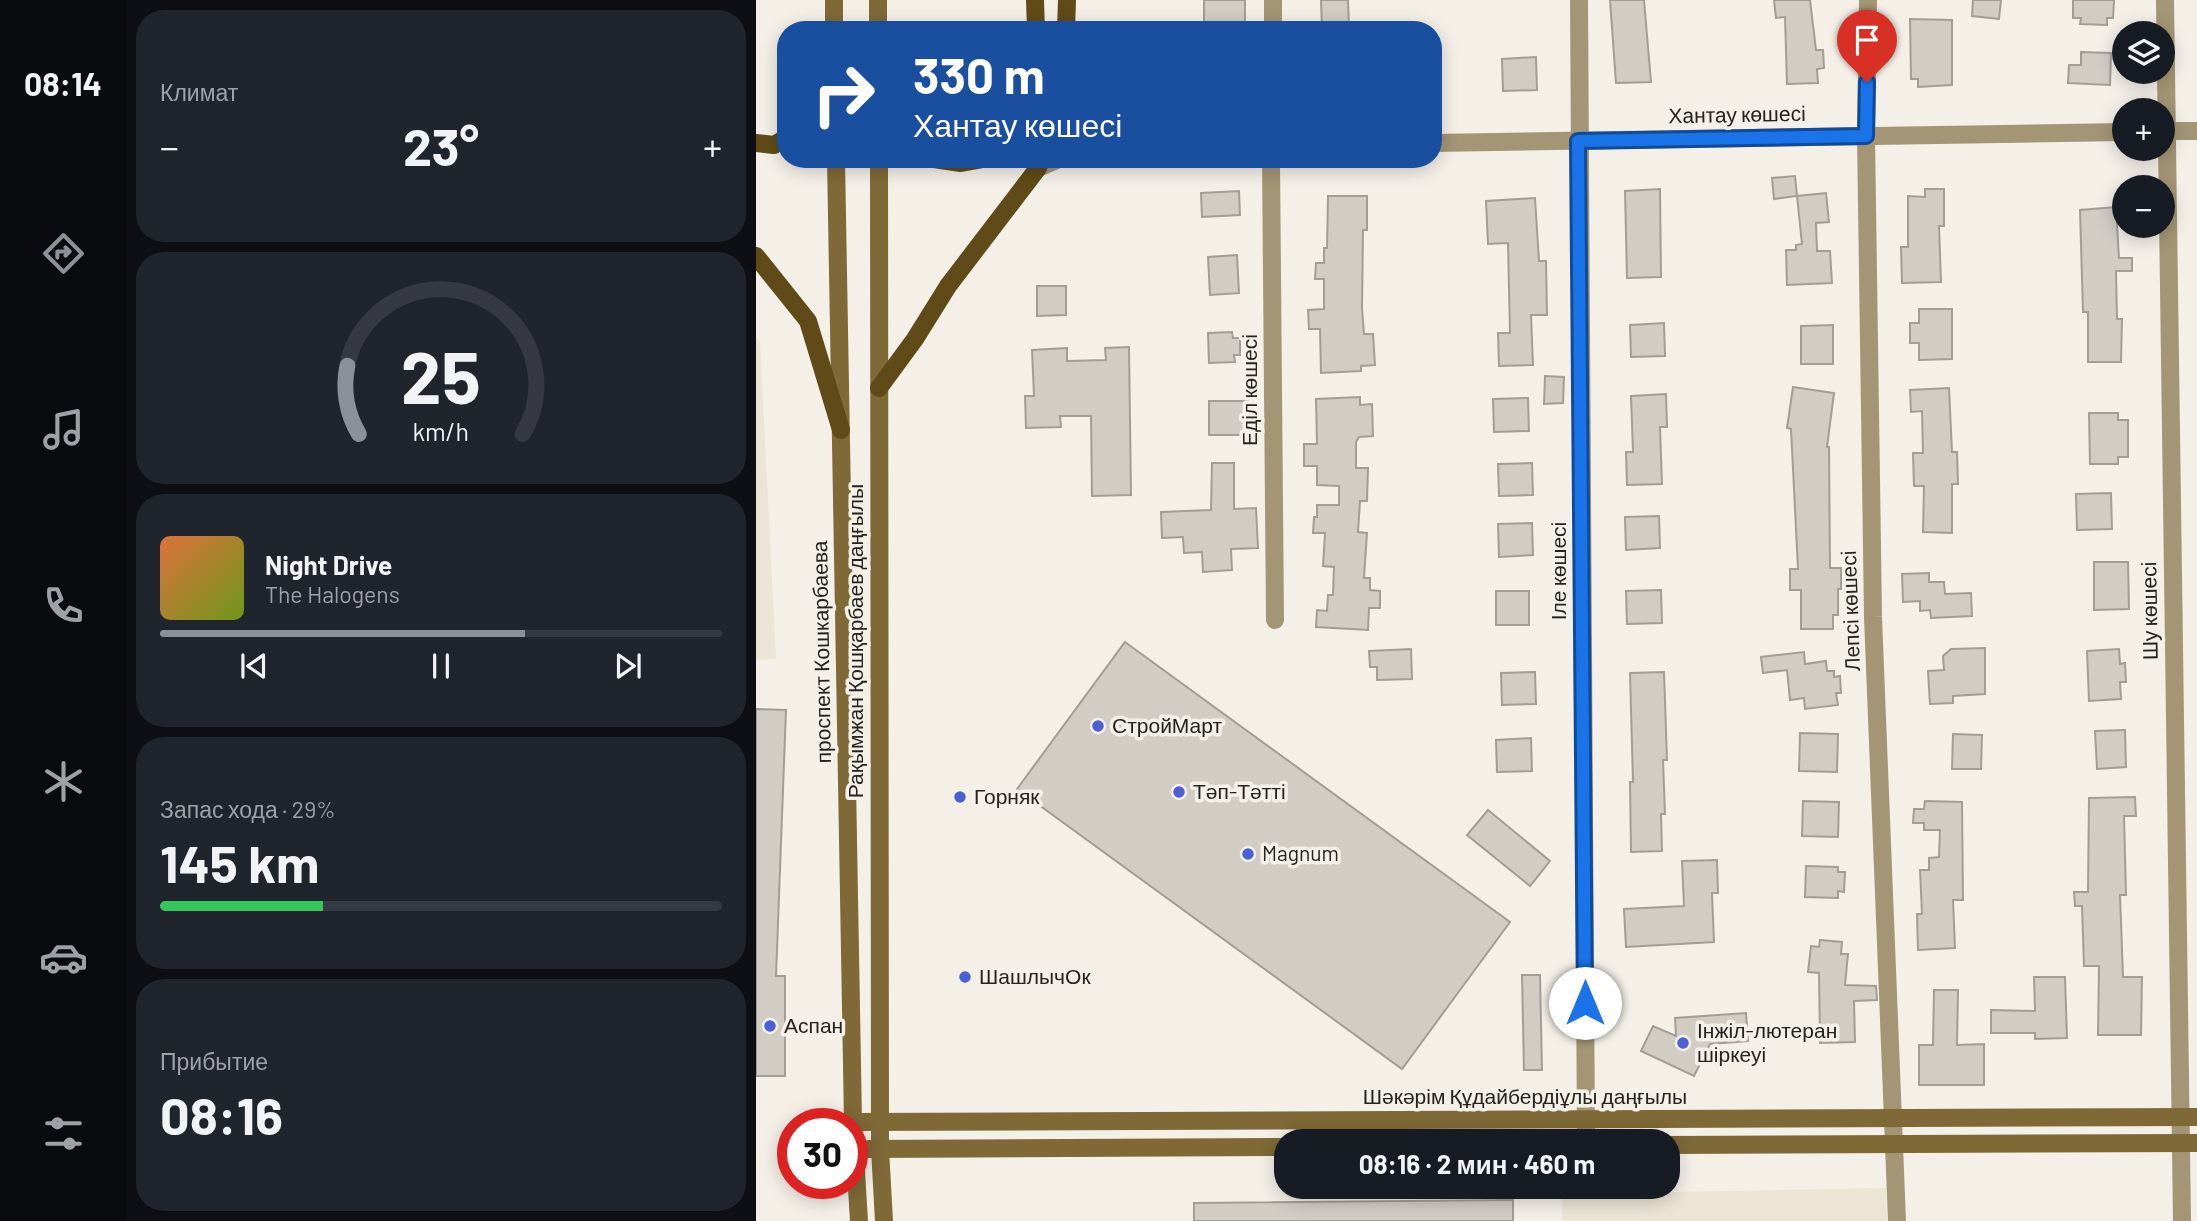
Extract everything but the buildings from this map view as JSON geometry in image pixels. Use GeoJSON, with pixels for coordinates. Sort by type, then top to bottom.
{"type":"FeatureCollection","features":[{"type":"Feature","properties":{"kind":"main road"},"geometry":{"type":"LineString","coordinates":[[834,0],[834,21]]}},
{"type":"Feature","properties":{"kind":"main road"},"geometry":{"type":"LineString","coordinates":[[878,0],[878,21]]}},
{"type":"Feature","properties":{"kind":"main road"},"geometry":{"type":"LineString","coordinates":[[1035,0],[1036,21]]}},
{"type":"Feature","properties":{"kind":"main road"},"geometry":{"type":"LineString","coordinates":[[1066,21],[1067,0]]}},
{"type":"Feature","properties":{"kind":"main road"},"geometry":{"type":"LineString","coordinates":[[756,143],[777,143]]}},
{"type":"Feature","properties":{"kind":"main road","name":"проспект Кошкарбаева"},"geometry":{"type":"LineString","coordinates":[[836,168],[853,1108]]}},
{"type":"Feature","properties":{"kind":"main road","name":"Рақымжан Қошқарбаев даңғылы"},"geometry":{"type":"LineString","coordinates":[[878,168],[880,1149]]}},
{"type":"Feature","properties":{"kind":"main road"},"geometry":{"type":"LineString","coordinates":[[879,388],[915,339],[948,286],[1036,168]]}},
{"type":"Feature","properties":{"kind":"main road"},"geometry":{"type":"LineString","coordinates":[[756,256],[808,321],[841,430]]}},
{"type":"Feature","properties":{"kind":"main road","name":"Шәкәрім Құдайбердіұлы даңғылы"},"geometry":{"type":"LineString","coordinates":[[868,1122],[2189,1116]]}},
{"type":"Feature","properties":{"kind":"main road"},"geometry":{"type":"LineString","coordinates":[[1680,1145],[2189,1143]]}},
{"type":"Feature","properties":{"kind":"main road"},"geometry":{"type":"LineString","coordinates":[[868,1149],[1274,1147]]}},
{"type":"Feature","properties":{"kind":"main road"},"geometry":{"type":"LineString","coordinates":[[880,1149],[884,1221]]}},
{"type":"Feature","properties":{"kind":"main road"},"geometry":{"type":"LineString","coordinates":[[857,1199],[859,1221]]}},
{"type":"Feature","properties":{"kind":"street"},"geometry":{"type":"LineString","coordinates":[[1273,0],[1273,21]]}},
{"type":"Feature","properties":{"kind":"street","name":"Іле көшесі"},"geometry":{"type":"LineString","coordinates":[[1579,0],[1585,1129]]}},
{"type":"Feature","properties":{"kind":"street","name":"Лепсі көшесі"},"geometry":{"type":"LineString","coordinates":[[1868,0],[1866,136],[1873,617],[1897,1221]]}},
{"type":"Feature","properties":{"kind":"street","name":"Шу көшесі"},"geometry":{"type":"LineString","coordinates":[[2164,98],[2165,0]]}},
{"type":"Feature","properties":{"kind":"street"},"geometry":{"type":"LineString","coordinates":[[2175,131],[2197,131]]}},
{"type":"Feature","properties":{"kind":"street","name":"Хантау көшесі"},"geometry":{"type":"LineString","coordinates":[[1442,143],[2112,132]]}},
{"type":"Feature","properties":{"kind":"street","name":"Шу көшесі"},"geometry":{"type":"LineString","coordinates":[[2165,161],[2189,1116],[2182,1221]]}},
{"type":"Feature","properties":{"kind":"street","name":"Еділ көшесі"},"geometry":{"type":"LineString","coordinates":[[1272,168],[1275,620]]}},
{"type":"Feature","properties":{"kind":"shaded area"},"geometry":{"type":"Polygon","coordinates":[[[756,336],[760,342],[776,659],[756,660],[756,336]]]}},
{"type":"Feature","properties":{"kind":"shaded area"},"geometry":{"type":"Polygon","coordinates":[[[1886,1188],[1887,1221],[1562,1221],[1562,1199],[1680,1199],[1680,1192],[1886,1188]]]}},
{"type":"Feature","properties":{"kind":"place","name":"СтройМарт"},"geometry":{"type":"Point","coordinates":[1098,726]}},
{"type":"Feature","properties":{"kind":"place","name":"Тәп-Тәтті"},"geometry":{"type":"Point","coordinates":[1179,792]}},
{"type":"Feature","properties":{"kind":"place","name":"Горняк"},"geometry":{"type":"Point","coordinates":[960,797]}},
{"type":"Feature","properties":{"kind":"place","name":"Magnum"},"geometry":{"type":"Point","coordinates":[1248,854]}},
{"type":"Feature","properties":{"kind":"place","name":"ШашлычОк"},"geometry":{"type":"Point","coordinates":[965,977]}},
{"type":"Feature","properties":{"kind":"place","name":"Аспан"},"geometry":{"type":"Point","coordinates":[770,1026]}},
{"type":"Feature","properties":{"kind":"place","name":"Інжіл-лютеран шіркеуі"},"geometry":{"type":"Point","coordinates":[1683,1043]}},
{"type":"Feature","properties":{"kind":"route"},"geometry":{"type":"LineString","coordinates":[[1585,1003],[1578,141],[1866,136],[1867,82]]}}]}
